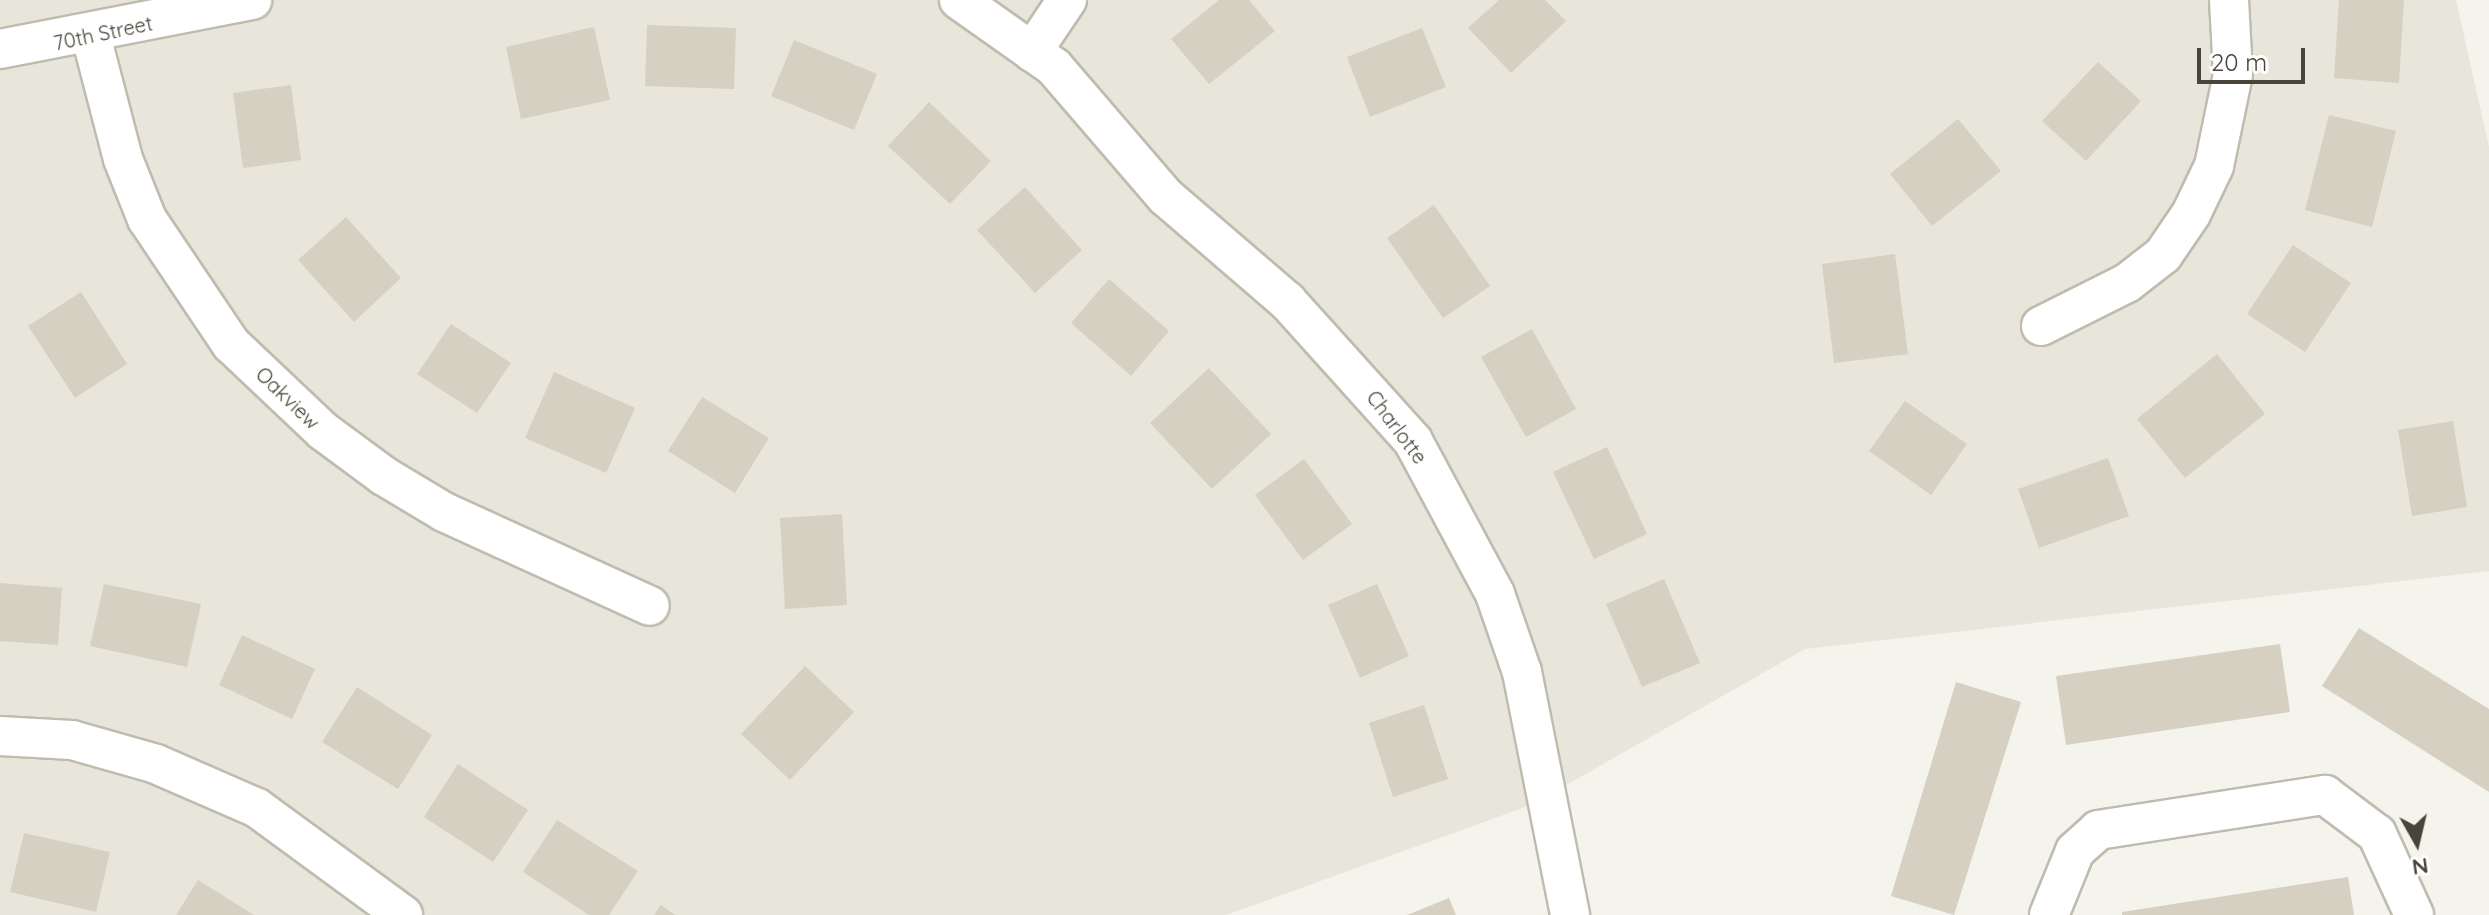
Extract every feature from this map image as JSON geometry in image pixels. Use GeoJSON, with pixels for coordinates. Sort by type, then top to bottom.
{"type":"FeatureCollection","features":[{"type":"Feature","properties":{"kind":"street","name":"70th Street"},"geometry":{"type":"LineString","coordinates":[[0,49],[91,36],[252,0]]}},
{"type":"Feature","properties":{"kind":"street"},"geometry":{"type":"LineString","coordinates":[[959,0],[1032,52],[1067,0]]}},
{"type":"Feature","properties":{"kind":"street"},"geometry":{"type":"LineString","coordinates":[[2041,326],[2127,283],[2163,255],[2191,214],[2214,166],[2233,74],[2229,0]]}},
{"type":"Feature","properties":{"kind":"street","name":"Oakview"},"geometry":{"type":"LineString","coordinates":[[91,36],[123,159],[147,219],[231,344],[323,431],[384,476],[444,512],[650,606]]}},
{"type":"Feature","properties":{"kind":"street","name":"Charlotte"},"geometry":{"type":"LineString","coordinates":[[1032,52],[1054,67],[1166,197],[1287,301],[1413,441],[1495,594],[1522,672],[1570,915]]}},
{"type":"Feature","properties":{"kind":"street"},"geometry":{"type":"LineString","coordinates":[[0,736],[72,740],[156,764],[257,808],[403,915]]}},
{"type":"Feature","properties":{"kind":"street"},"geometry":{"type":"LineString","coordinates":[[2049,915],[2075,851],[2098,830],[2325,795],[2377,834],[2414,915]]}},
{"type":"Feature","properties":{"kind":"shaded area"},"geometry":{"type":"Polygon","coordinates":[[[0,0],[2456,0],[2489,147],[2489,571],[1805,649],[1531,805],[1226,915],[0,915],[0,0]]]}},
{"type":"Feature","properties":{"kind":"building"},"geometry":{"type":"Polygon","coordinates":[[[1219,0],[1249,0],[1275,31],[1209,84],[1171,39],[1219,0]]]}},
{"type":"Feature","properties":{"kind":"building"},"geometry":{"type":"Polygon","coordinates":[[[1499,0],[1545,0],[1566,21],[1511,73],[1468,28],[1499,0]]]}},
{"type":"Feature","properties":{"kind":"building"},"geometry":{"type":"Polygon","coordinates":[[[2339,0],[2404,0],[2399,83],[2334,78],[2339,0]]]}},
{"type":"Feature","properties":{"kind":"building"},"geometry":{"type":"Polygon","coordinates":[[[647,25],[736,28],[734,89],[645,86],[647,25]]]}},
{"type":"Feature","properties":{"kind":"building"},"geometry":{"type":"Polygon","coordinates":[[[594,27],[610,100],[521,119],[506,47],[594,27]]]}},
{"type":"Feature","properties":{"kind":"building"},"geometry":{"type":"Polygon","coordinates":[[[1422,28],[1446,87],[1370,117],[1347,57],[1422,28]]]}},
{"type":"Feature","properties":{"kind":"building"},"geometry":{"type":"Polygon","coordinates":[[[794,40],[877,74],[854,130],[771,96],[794,40]]]}},
{"type":"Feature","properties":{"kind":"building"},"geometry":{"type":"Polygon","coordinates":[[[2098,62],[2141,101],[2086,161],[2042,121],[2098,62]]]}},
{"type":"Feature","properties":{"kind":"building"},"geometry":{"type":"Polygon","coordinates":[[[291,85],[301,160],[243,168],[233,93],[291,85]]]}},
{"type":"Feature","properties":{"kind":"building"},"geometry":{"type":"Polygon","coordinates":[[[929,102],[991,161],[950,204],[888,146],[929,102]]]}},
{"type":"Feature","properties":{"kind":"building"},"geometry":{"type":"Polygon","coordinates":[[[2329,115],[2396,131],[2372,227],[2305,210],[2329,115]]]}},
{"type":"Feature","properties":{"kind":"building"},"geometry":{"type":"Polygon","coordinates":[[[1958,119],[2001,171],[1932,226],[1890,174],[1958,119]]]}},
{"type":"Feature","properties":{"kind":"building"},"geometry":{"type":"Polygon","coordinates":[[[1025,187],[1082,250],[1035,293],[977,230],[1025,187]]]}},
{"type":"Feature","properties":{"kind":"building"},"geometry":{"type":"Polygon","coordinates":[[[1434,205],[1490,286],[1443,318],[1387,238],[1434,205]]]}},
{"type":"Feature","properties":{"kind":"building"},"geometry":{"type":"Polygon","coordinates":[[[346,217],[401,278],[354,322],[298,260],[346,217]]]}},
{"type":"Feature","properties":{"kind":"building"},"geometry":{"type":"Polygon","coordinates":[[[2293,245],[2351,283],[2305,352],[2247,314],[2293,245]]]}},
{"type":"Feature","properties":{"kind":"building"},"geometry":{"type":"Polygon","coordinates":[[[1895,254],[1908,354],[1834,363],[1822,264],[1895,254]]]}},
{"type":"Feature","properties":{"kind":"building"},"geometry":{"type":"Polygon","coordinates":[[[1109,279],[1169,331],[1131,376],[1071,323],[1109,279]]]}},
{"type":"Feature","properties":{"kind":"building"},"geometry":{"type":"Polygon","coordinates":[[[81,292],[127,364],[75,398],[28,326],[81,292]]]}},
{"type":"Feature","properties":{"kind":"building"},"geometry":{"type":"Polygon","coordinates":[[[451,324],[511,363],[477,413],[417,374],[451,324]]]}},
{"type":"Feature","properties":{"kind":"building"},"geometry":{"type":"Polygon","coordinates":[[[1532,329],[1576,409],[1526,437],[1481,357],[1532,329]]]}},
{"type":"Feature","properties":{"kind":"building"},"geometry":{"type":"Polygon","coordinates":[[[2217,354],[2265,414],[2185,478],[2137,419],[2217,354]]]}},
{"type":"Feature","properties":{"kind":"building"},"geometry":{"type":"Polygon","coordinates":[[[1209,368],[1271,434],[1212,489],[1150,423],[1209,368]]]}},
{"type":"Feature","properties":{"kind":"building"},"geometry":{"type":"Polygon","coordinates":[[[554,372],[635,408],[606,473],[525,438],[554,372]]]}},
{"type":"Feature","properties":{"kind":"building"},"geometry":{"type":"Polygon","coordinates":[[[702,397],[769,438],[735,493],[668,451],[702,397]]]}},
{"type":"Feature","properties":{"kind":"building"},"geometry":{"type":"Polygon","coordinates":[[[1905,401],[1967,444],[1931,495],[1869,451],[1905,401]]]}},
{"type":"Feature","properties":{"kind":"building"},"geometry":{"type":"Polygon","coordinates":[[[2453,421],[2467,507],[2412,516],[2398,430],[2453,421]]]}},
{"type":"Feature","properties":{"kind":"building"},"geometry":{"type":"Polygon","coordinates":[[[1607,447],[1647,534],[1594,559],[1553,472],[1607,447]]]}},
{"type":"Feature","properties":{"kind":"building"},"geometry":{"type":"Polygon","coordinates":[[[2108,458],[2129,516],[2039,548],[2018,489],[2108,458]]]}},
{"type":"Feature","properties":{"kind":"building"},"geometry":{"type":"Polygon","coordinates":[[[1304,459],[1352,524],[1303,560],[1255,495],[1304,459]]]}},
{"type":"Feature","properties":{"kind":"building"},"geometry":{"type":"Polygon","coordinates":[[[842,514],[847,605],[785,609],[780,518],[842,514]]]}},
{"type":"Feature","properties":{"kind":"building"},"geometry":{"type":"Polygon","coordinates":[[[1664,579],[1700,663],[1642,687],[1606,604],[1664,579]]]}},
{"type":"Feature","properties":{"kind":"building"},"geometry":{"type":"Polygon","coordinates":[[[0,583],[62,588],[58,645],[0,641],[0,583]]]}},
{"type":"Feature","properties":{"kind":"building"},"geometry":{"type":"Polygon","coordinates":[[[104,584],[201,604],[187,667],[90,646],[104,584]]]}},
{"type":"Feature","properties":{"kind":"building"},"geometry":{"type":"Polygon","coordinates":[[[1377,584],[1409,656],[1360,678],[1328,605],[1377,584]]]}},
{"type":"Feature","properties":{"kind":"building"},"geometry":{"type":"Polygon","coordinates":[[[2359,628],[2489,709],[2489,792],[2322,686],[2359,628]]]}},
{"type":"Feature","properties":{"kind":"building"},"geometry":{"type":"Polygon","coordinates":[[[242,635],[315,669],[292,719],[219,685],[242,635]]]}},
{"type":"Feature","properties":{"kind":"building"},"geometry":{"type":"Polygon","coordinates":[[[2280,644],[2290,712],[2066,745],[2056,676],[2280,644]]]}},
{"type":"Feature","properties":{"kind":"building"},"geometry":{"type":"Polygon","coordinates":[[[805,666],[854,712],[790,780],[741,734],[805,666]]]}},
{"type":"Feature","properties":{"kind":"building"},"geometry":{"type":"Polygon","coordinates":[[[1956,682],[2021,702],[1954,915],[1891,896],[1956,682]]]}},
{"type":"Feature","properties":{"kind":"building"},"geometry":{"type":"Polygon","coordinates":[[[357,687],[432,735],[398,789],[322,742],[357,687]]]}},
{"type":"Feature","properties":{"kind":"building"},"geometry":{"type":"Polygon","coordinates":[[[1424,705],[1448,779],[1393,797],[1369,723],[1424,705]]]}},
{"type":"Feature","properties":{"kind":"building"},"geometry":{"type":"Polygon","coordinates":[[[458,764],[528,810],[493,862],[424,817],[458,764]]]}},
{"type":"Feature","properties":{"kind":"building"},"geometry":{"type":"Polygon","coordinates":[[[557,820],[638,871],[609,915],[589,915],[523,872],[557,820]]]}},
{"type":"Feature","properties":{"kind":"building"},"geometry":{"type":"Polygon","coordinates":[[[24,833],[110,852],[96,912],[10,892],[24,833]]]}},
{"type":"Feature","properties":{"kind":"building"},"geometry":{"type":"Polygon","coordinates":[[[2348,877],[2354,915],[2122,915],[2122,912],[2348,877]]]}},
{"type":"Feature","properties":{"kind":"building"},"geometry":{"type":"Polygon","coordinates":[[[198,880],[254,915],[176,915],[198,880]]]}},
{"type":"Feature","properties":{"kind":"building"},"geometry":{"type":"Polygon","coordinates":[[[1449,898],[1456,915],[1407,915],[1449,898]]]}},
{"type":"Feature","properties":{"kind":"building"},"geometry":{"type":"Polygon","coordinates":[[[661,905],[675,915],[654,915],[661,905]]]}}]}
